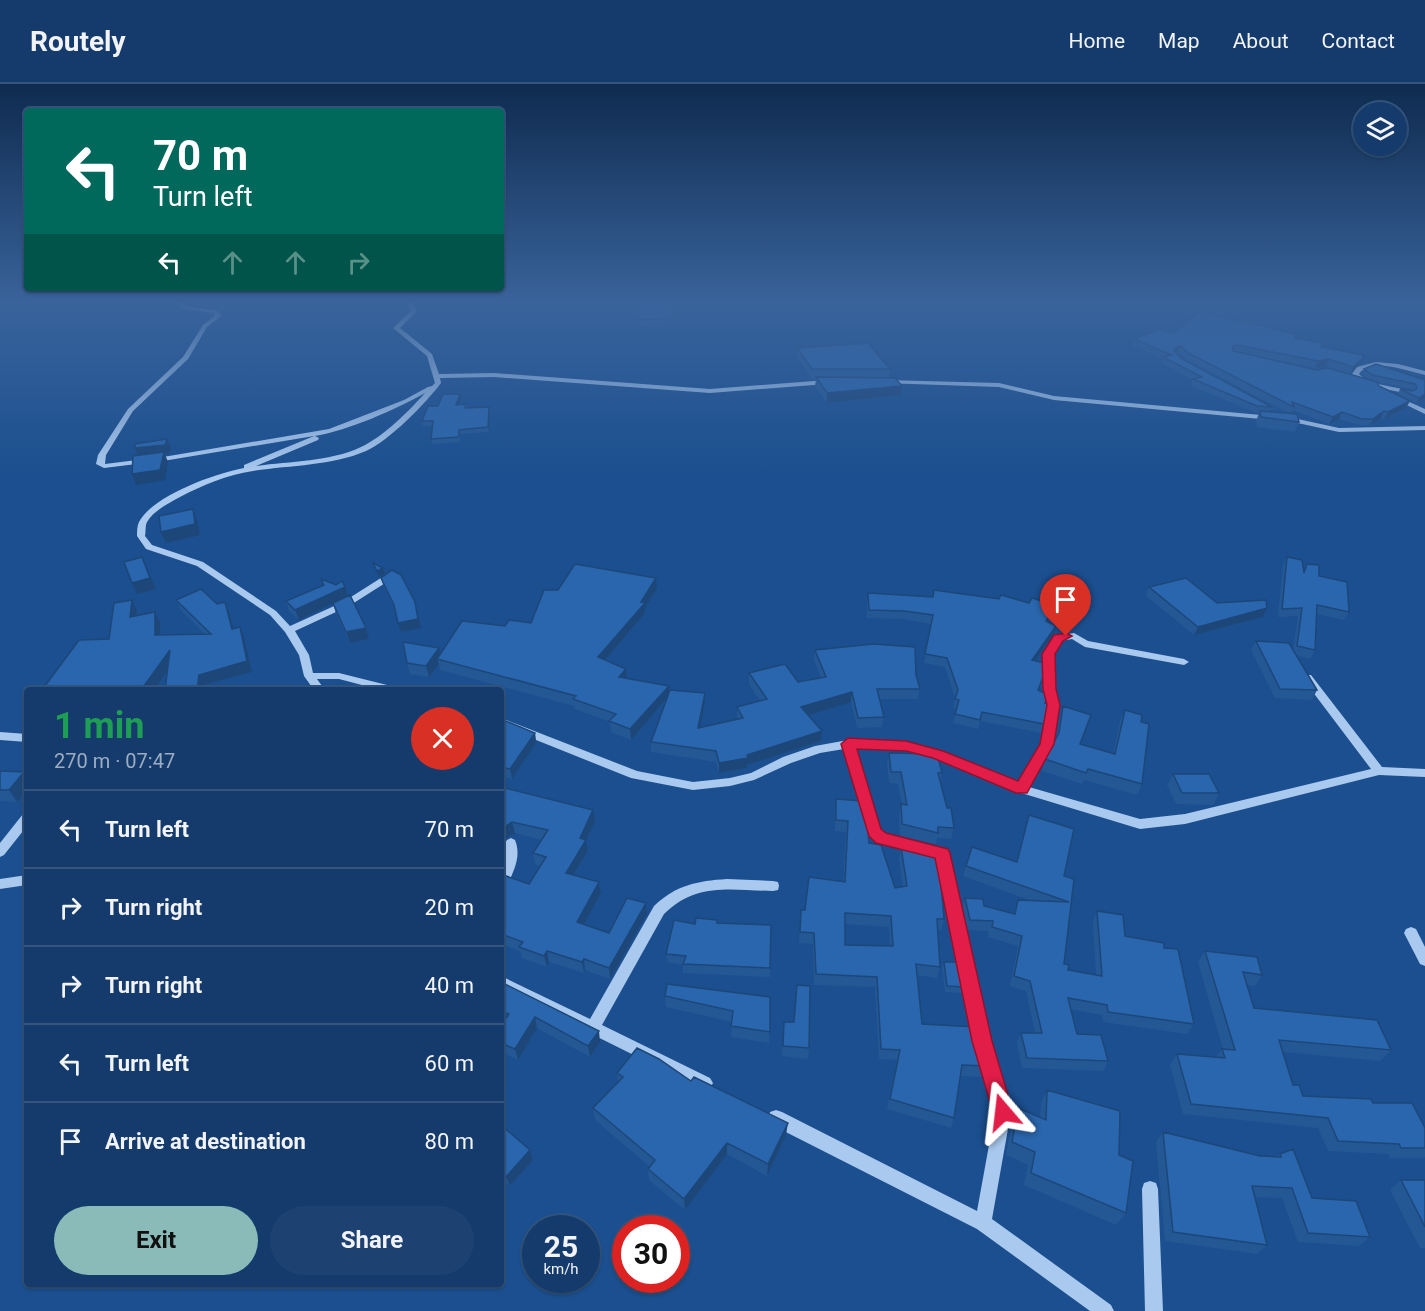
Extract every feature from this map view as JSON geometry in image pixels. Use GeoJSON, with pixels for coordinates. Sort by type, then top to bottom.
{"type":"FeatureCollection","features":[{"type":"Feature","properties":{"kind":"street"},"geometry":{"type":"LineString","coordinates":[[185,359],[130,410],[102,455],[100,464],[104,466],[169,458],[331,431]]}},
{"type":"Feature","properties":{"kind":"street"},"geometry":{"type":"LineString","coordinates":[[431,359],[437,380]]}},
{"type":"Feature","properties":{"kind":"street"},"geometry":{"type":"LineString","coordinates":[[1425,373],[1387,365],[1365,365],[1359,367],[1355,374],[1368,384],[1425,412]]}},
{"type":"Feature","properties":{"kind":"street"},"geometry":{"type":"LineString","coordinates":[[318,687],[309,676],[304,655],[290,630],[273,613],[242,590],[200,564],[149,547],[141,536],[143,523],[155,509],[185,492],[406,401],[437,380],[501,376],[710,391],[839,382]]}},
{"type":"Feature","properties":{"kind":"street"},"geometry":{"type":"LineString","coordinates":[[1350,379],[1410,392]]}},
{"type":"Feature","properties":{"kind":"street"},"geometry":{"type":"LineString","coordinates":[[236,471],[333,457],[368,447],[437,380]]}},
{"type":"Feature","properties":{"kind":"street"},"geometry":{"type":"LineString","coordinates":[[871,382],[989,384],[1054,398],[1288,420],[1349,431],[1425,426]]}},
{"type":"Feature","properties":{"kind":"street"},"geometry":{"type":"LineString","coordinates":[[1268,408],[1288,420]]}},
{"type":"Feature","properties":{"kind":"street"},"geometry":{"type":"LineString","coordinates":[[1406,419],[1425,426]]}},
{"type":"Feature","properties":{"kind":"street"},"geometry":{"type":"LineString","coordinates":[[290,630],[346,604],[387,578]]}},
{"type":"Feature","properties":{"kind":"street"},"geometry":{"type":"LineString","coordinates":[[1022,789],[1047,744],[1054,705],[1049,689],[1049,654],[1058,638],[1074,636],[1085,644],[1184,662]]}},
{"type":"Feature","properties":{"kind":"street"},"geometry":{"type":"LineString","coordinates":[[1302,670],[1378,771]]}},
{"type":"Feature","properties":{"kind":"street"},"geometry":{"type":"LineString","coordinates":[[309,676],[339,676],[383,687]]}},
{"type":"Feature","properties":{"kind":"street"},"geometry":{"type":"LineString","coordinates":[[504,723],[635,775],[693,786],[730,782],[754,776],[787,760],[819,749],[848,744],[906,746],[938,754],[1022,789],[1140,824],[1185,819],[1378,771],[1425,773]]}},
{"type":"Feature","properties":{"kind":"street"},"geometry":{"type":"LineString","coordinates":[[0,736],[24,738]]}},
{"type":"Feature","properties":{"kind":"street"},"geometry":{"type":"LineString","coordinates":[[848,744],[874,832],[882,838],[942,853],[982,1041],[1003,1112],[983,1223]]}},
{"type":"Feature","properties":{"kind":"street"},"geometry":{"type":"LineString","coordinates":[[0,852],[24,821]]}},
{"type":"Feature","properties":{"kind":"street"},"geometry":{"type":"LineString","coordinates":[[504,877],[512,859],[511,843]]}},
{"type":"Feature","properties":{"kind":"street"},"geometry":{"type":"LineString","coordinates":[[0,885],[24,881]]}},
{"type":"Feature","properties":{"kind":"street"},"geometry":{"type":"LineString","coordinates":[[593,1028],[659,910],[669,898],[696,886],[774,886]]}},
{"type":"Feature","properties":{"kind":"street"},"geometry":{"type":"LineString","coordinates":[[1411,933],[1425,960]]}},
{"type":"Feature","properties":{"kind":"street"},"geometry":{"type":"LineString","coordinates":[[504,984],[718,1089]]}},
{"type":"Feature","properties":{"kind":"street"},"geometry":{"type":"LineString","coordinates":[[760,1110],[983,1223],[1105,1311]]}},
{"type":"Feature","properties":{"kind":"street"},"geometry":{"type":"LineString","coordinates":[[1150,1189],[1154,1311]]}},
{"type":"Feature","properties":{"kind":"building"},"geometry":{"type":"Polygon","coordinates":[[[805,359],[882,359],[890,369],[812,369],[805,359]]]}},
{"type":"Feature","properties":{"kind":"building"},"geometry":{"type":"Polygon","coordinates":[[[1167,359],[1182,359],[1272,407],[1257,406],[1193,379],[1202,377],[1167,359]]]}},
{"type":"Feature","properties":{"kind":"building"},"geometry":{"type":"Polygon","coordinates":[[[1200,359],[1270,359],[1317,370],[1328,368],[1377,382],[1379,386],[1410,401],[1388,412],[1384,411],[1373,419],[1362,419],[1342,412],[1333,417],[1292,402],[1294,407],[1200,359]]]}},
{"type":"Feature","properties":{"kind":"building"},"geometry":{"type":"Polygon","coordinates":[[[1330,359],[1362,359],[1353,367],[1330,359]]]}},
{"type":"Feature","properties":{"kind":"building"},"geometry":{"type":"Polygon","coordinates":[[[1376,364],[1425,380],[1425,394],[1419,398],[1400,389],[1413,391],[1417,388],[1415,384],[1372,375],[1364,369],[1376,364]]]}},
{"type":"Feature","properties":{"kind":"building"},"geometry":{"type":"Polygon","coordinates":[[[816,377],[895,378],[902,386],[827,393],[816,377]]]}},
{"type":"Feature","properties":{"kind":"building"},"geometry":{"type":"Polygon","coordinates":[[[443,394],[460,394],[456,405],[466,404],[465,408],[489,407],[488,427],[459,430],[459,437],[431,439],[433,421],[422,421],[428,406],[438,406],[443,394]]]}},
{"type":"Feature","properties":{"kind":"building"},"geometry":{"type":"Polygon","coordinates":[[[1260,411],[1297,414],[1299,422],[1261,417],[1260,411]]]}},
{"type":"Feature","properties":{"kind":"building"},"geometry":{"type":"Polygon","coordinates":[[[167,439],[165,445],[135,448],[135,444],[167,439]]]}},
{"type":"Feature","properties":{"kind":"building"},"geometry":{"type":"Polygon","coordinates":[[[164,452],[160,470],[132,474],[133,456],[164,452]]]}},
{"type":"Feature","properties":{"kind":"building"},"geometry":{"type":"Polygon","coordinates":[[[193,509],[195,524],[161,532],[159,516],[193,509]]]}},
{"type":"Feature","properties":{"kind":"building"},"geometry":{"type":"Polygon","coordinates":[[[142,557],[150,578],[132,583],[124,562],[142,557]]]}},
{"type":"Feature","properties":{"kind":"building"},"geometry":{"type":"Polygon","coordinates":[[[1287,557],[1302,560],[1304,573],[1307,564],[1319,565],[1319,576],[1347,582],[1349,612],[1317,605],[1315,650],[1297,646],[1302,608],[1282,609],[1287,557]]]}},
{"type":"Feature","properties":{"kind":"building"},"geometry":{"type":"Polygon","coordinates":[[[373,563],[383,568],[377,571],[373,563]]]}},
{"type":"Feature","properties":{"kind":"building"},"geometry":{"type":"Polygon","coordinates":[[[575,564],[656,578],[641,602],[645,603],[598,657],[626,669],[619,677],[669,686],[630,729],[609,721],[616,714],[573,699],[576,696],[437,659],[462,621],[505,626],[509,620],[531,623],[544,590],[558,590],[575,564]]]}},
{"type":"Feature","properties":{"kind":"building"},"geometry":{"type":"Polygon","coordinates":[[[392,570],[401,575],[415,602],[418,619],[398,623],[394,605],[381,578],[392,570]]]}},
{"type":"Feature","properties":{"kind":"building"},"geometry":{"type":"Polygon","coordinates":[[[1186,578],[1217,603],[1266,600],[1267,608],[1198,627],[1149,587],[1186,578]]]}},
{"type":"Feature","properties":{"kind":"building"},"geometry":{"type":"Polygon","coordinates":[[[321,579],[336,585],[342,581],[345,587],[295,610],[286,601],[324,585],[321,579]]]}},
{"type":"Feature","properties":{"kind":"building"},"geometry":{"type":"Polygon","coordinates":[[[201,589],[217,604],[225,602],[232,629],[240,627],[247,661],[199,675],[197,687],[165,687],[170,650],[143,687],[44,687],[79,640],[109,639],[114,603],[132,600],[130,617],[155,612],[155,635],[211,634],[176,600],[201,589]]]}},
{"type":"Feature","properties":{"kind":"building"},"geometry":{"type":"Polygon","coordinates":[[[934,590],[999,599],[1001,595],[1029,603],[1032,598],[1055,605],[1046,621],[1056,626],[1032,660],[1044,663],[1044,674],[1038,690],[1049,695],[1045,703],[1048,704],[1044,724],[982,712],[980,720],[955,714],[959,700],[955,699],[958,690],[947,658],[925,654],[933,615],[869,610],[868,593],[933,597],[934,590]]]}},
{"type":"Feature","properties":{"kind":"building"},"geometry":{"type":"Polygon","coordinates":[[[350,595],[366,628],[346,632],[333,603],[350,595]]]}},
{"type":"Feature","properties":{"kind":"building"},"geometry":{"type":"Polygon","coordinates":[[[1256,641],[1289,643],[1317,690],[1280,689],[1256,641]]]}},
{"type":"Feature","properties":{"kind":"building"},"geometry":{"type":"Polygon","coordinates":[[[403,642],[439,648],[426,666],[407,663],[403,642]]]}},
{"type":"Feature","properties":{"kind":"building"},"geometry":{"type":"Polygon","coordinates":[[[873,644],[915,647],[916,675],[920,689],[877,689],[884,717],[858,718],[852,692],[801,707],[822,731],[747,755],[748,758],[719,763],[716,751],[651,742],[670,690],[705,693],[698,728],[743,718],[737,707],[767,699],[749,673],[785,664],[798,682],[826,677],[815,650],[873,644]]]}},
{"type":"Feature","properties":{"kind":"building"},"geometry":{"type":"Polygon","coordinates":[[[1063,706],[1091,715],[1080,744],[1115,754],[1125,710],[1142,715],[1141,722],[1149,724],[1142,784],[1088,769],[1086,773],[1045,759],[1059,733],[1063,706]]]}},
{"type":"Feature","properties":{"kind":"building"},"geometry":{"type":"Polygon","coordinates":[[[504,720],[535,733],[510,769],[504,768],[504,720]]]}},
{"type":"Feature","properties":{"kind":"building"},"geometry":{"type":"Polygon","coordinates":[[[889,753],[937,754],[942,773],[938,773],[947,808],[951,808],[954,828],[938,827],[938,833],[902,824],[901,804],[907,805],[901,772],[891,772],[889,753]]]}},
{"type":"Feature","properties":{"kind":"building"},"geometry":{"type":"Polygon","coordinates":[[[0,771],[24,772],[9,790],[0,790],[0,771]]]}},
{"type":"Feature","properties":{"kind":"building"},"geometry":{"type":"Polygon","coordinates":[[[1173,774],[1209,774],[1219,793],[1182,793],[1173,774]]]}},
{"type":"Feature","properties":{"kind":"building"},"geometry":{"type":"Polygon","coordinates":[[[504,788],[593,810],[580,838],[586,840],[566,873],[599,882],[577,922],[609,933],[627,898],[646,903],[609,968],[584,959],[582,962],[547,951],[544,956],[519,947],[523,942],[504,935],[504,879],[506,876],[529,884],[546,857],[533,853],[548,830],[512,822],[504,827],[504,788]]]}},
{"type":"Feature","properties":{"kind":"building"},"geometry":{"type":"Polygon","coordinates":[[[836,799],[862,801],[867,817],[869,843],[881,845],[895,888],[907,886],[901,847],[903,840],[938,848],[944,919],[937,919],[940,967],[916,964],[922,1024],[976,1027],[987,1066],[962,1065],[954,1118],[890,1099],[900,1050],[881,1049],[877,977],[816,974],[814,933],[800,932],[801,910],[805,910],[809,877],[845,882],[848,821],[836,820],[836,799]],[[845,913],[845,945],[893,946],[891,916],[845,913]]]}},
{"type":"Feature","properties":{"kind":"building"},"geometry":{"type":"Polygon","coordinates":[[[1029,815],[1074,829],[1064,876],[1074,879],[1064,964],[1069,965],[1068,970],[1102,976],[1097,911],[1123,915],[1125,936],[1164,943],[1164,948],[1178,949],[1194,1024],[1108,1012],[1107,1005],[1068,998],[1077,1034],[1101,1035],[1108,1061],[1027,1058],[1021,1033],[1042,1033],[1030,981],[1014,976],[1022,936],[992,927],[993,921],[970,920],[965,898],[983,899],[984,906],[1015,914],[1018,900],[1069,902],[966,866],[972,847],[1017,862],[1029,815]]]}},
{"type":"Feature","properties":{"kind":"building"},"geometry":{"type":"Polygon","coordinates":[[[696,918],[717,920],[717,923],[771,925],[770,968],[683,964],[686,956],[666,954],[674,920],[695,924],[696,918]]]}},
{"type":"Feature","properties":{"kind":"building"},"geometry":{"type":"Polygon","coordinates":[[[1205,951],[1257,957],[1262,975],[1243,972],[1254,1008],[1377,1020],[1391,1050],[1279,1040],[1293,1085],[1299,1085],[1303,1096],[1371,1099],[1373,1103],[1412,1103],[1425,1128],[1425,1148],[1401,1148],[1399,1144],[1338,1141],[1328,1118],[1191,1104],[1177,1054],[1225,1058],[1222,1049],[1235,1050],[1205,951]]]}},
{"type":"Feature","properties":{"kind":"building"},"geometry":{"type":"Polygon","coordinates":[[[944,962],[959,962],[965,987],[947,986],[944,962]]]}},
{"type":"Feature","properties":{"kind":"building"},"geometry":{"type":"Polygon","coordinates":[[[504,984],[599,1031],[588,1046],[535,1017],[515,1049],[504,1044],[504,1021],[509,1014],[504,1012],[504,984]]]}},
{"type":"Feature","properties":{"kind":"building"},"geometry":{"type":"Polygon","coordinates":[[[667,984],[770,997],[770,1032],[731,1026],[733,1011],[665,996],[667,984]]]}},
{"type":"Feature","properties":{"kind":"building"},"geometry":{"type":"Polygon","coordinates":[[[797,985],[810,986],[809,1048],[783,1046],[784,1022],[794,1022],[797,985]]]}},
{"type":"Feature","properties":{"kind":"building"},"geometry":{"type":"Polygon","coordinates":[[[637,1048],[659,1059],[691,1081],[694,1077],[788,1123],[768,1164],[727,1143],[684,1199],[648,1169],[655,1160],[593,1108],[623,1077],[617,1073],[637,1048]]]}},
{"type":"Feature","properties":{"kind":"building"},"geometry":{"type":"Polygon","coordinates":[[[1047,1090],[1120,1111],[1119,1155],[1133,1161],[1126,1213],[1031,1173],[1035,1152],[1012,1142],[1018,1108],[1046,1120],[1047,1090]]]}},
{"type":"Feature","properties":{"kind":"building"},"geometry":{"type":"Polygon","coordinates":[[[504,1128],[530,1150],[506,1177],[504,1175],[504,1128]]]}},
{"type":"Feature","properties":{"kind":"building"},"geometry":{"type":"Polygon","coordinates":[[[1163,1132],[1260,1156],[1281,1157],[1280,1154],[1293,1149],[1312,1198],[1356,1201],[1370,1237],[1308,1233],[1292,1188],[1252,1186],[1267,1245],[1173,1232],[1163,1132]]]}},
{"type":"Feature","properties":{"kind":"building"},"geometry":{"type":"Polygon","coordinates":[[[1401,1180],[1425,1180],[1425,1227],[1401,1180]]]}},
{"type":"Feature","properties":{"kind":"route"},"geometry":{"type":"LineString","coordinates":[[1003,1112],[982,1041],[942,853],[938,850],[882,838],[874,832],[848,744],[906,746],[938,754],[1022,789],[1047,744],[1054,705],[1049,689],[1049,654],[1058,638],[1066,636]]}}]}
